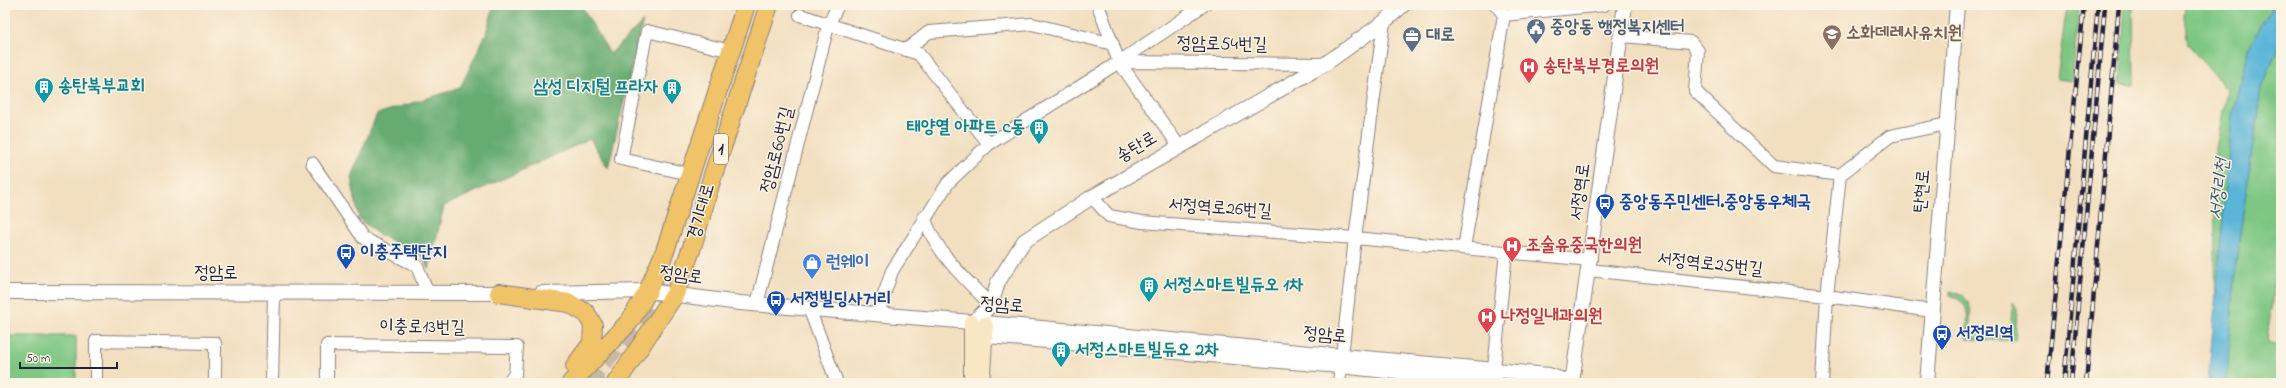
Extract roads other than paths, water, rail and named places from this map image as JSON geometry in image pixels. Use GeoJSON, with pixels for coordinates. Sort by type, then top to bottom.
{"type":"FeatureCollection","features":[{"type":"Feature","properties":{"kind":"main road","name":"경기대로"},"geometry":{"type":"LineString","coordinates":[[571,383],[630,321],[648,290],[665,251],[746,5]]}},
{"type":"Feature","properties":{"kind":"main road","name":"경기대로"},"geometry":{"type":"LineString","coordinates":[[616,383],[675,294],[692,248],[712,178],[769,5]]}},
{"type":"Feature","properties":{"kind":"main road"},"geometry":{"type":"LineString","coordinates":[[499,293],[569,303],[586,312],[593,325],[592,343],[562,383]]}},
{"type":"Feature","properties":{"kind":"main road"},"geometry":{"type":"LineString","coordinates":[[972,383],[978,330]]}},
{"type":"Feature","properties":{"kind":"main road"},"geometry":{"type":"LineString","coordinates":[[978,330],[983,383]]}},
{"type":"Feature","properties":{"kind":"street","name":"정암로60번길"},"geometry":{"type":"LineString","coordinates":[[757,304],[828,26],[838,5]]}},
{"type":"Feature","properties":{"kind":"street"},"geometry":{"type":"LineString","coordinates":[[1098,5],[1119,62],[1179,146]]}},
{"type":"Feature","properties":{"kind":"street","name":"정암로54번길"},"geometry":{"type":"LineString","coordinates":[[878,313],[892,271],[924,217],[948,183],[990,144],[1119,62],[1204,5]]}},
{"type":"Feature","properties":{"kind":"street","name":"송탄로"},"geometry":{"type":"LineString","coordinates":[[978,330],[990,305],[998,282],[1024,241],[1092,197],[1325,64],[1384,22],[1403,5]]}},
{"type":"Feature","properties":{"kind":"street"},"geometry":{"type":"LineString","coordinates":[[1464,248],[1504,16],[1496,5]]}},
{"type":"Feature","properties":{"kind":"street"},"geometry":{"type":"LineString","coordinates":[[1504,16],[1604,5]]}},
{"type":"Feature","properties":{"kind":"street","name":"서정역로"},"geometry":{"type":"LineString","coordinates":[[1572,383],[1590,265],[1625,5]]}},
{"type":"Feature","properties":{"kind":"street","name":"탄현로"},"geometry":{"type":"LineString","coordinates":[[1926,382],[1957,5]]}},
{"type":"Feature","properties":{"kind":"street"},"geometry":{"type":"LineString","coordinates":[[800,15],[828,26],[918,54],[990,144]]}},
{"type":"Feature","properties":{"kind":"street"},"geometry":{"type":"LineString","coordinates":[[1339,383],[1340,362],[1355,238],[1384,22]]}},
{"type":"Feature","properties":{"kind":"street"},"geometry":{"type":"LineString","coordinates":[[906,50],[929,32],[1032,24],[1113,44]]}},
{"type":"Feature","properties":{"kind":"street","name":"경기대로"},"geometry":{"type":"LineString","coordinates":[[690,174],[621,158],[647,31],[731,51]]}},
{"type":"Feature","properties":{"kind":"street"},"geometry":{"type":"LineString","coordinates":[[1622,36],[1691,42],[1698,51],[1695,91],[1774,166],[1840,175],[1890,136],[1947,124]]}},
{"type":"Feature","properties":{"kind":"street","name":"정암로54번길"},"geometry":{"type":"LineString","coordinates":[[1119,62],[1325,64]]}},
{"type":"Feature","properties":{"kind":"street"},"geometry":{"type":"LineString","coordinates":[[312,163],[363,238],[417,266],[428,294]]}},
{"type":"Feature","properties":{"kind":"street"},"geometry":{"type":"LineString","coordinates":[[1822,383],[1827,296],[1840,175]]}},
{"type":"Feature","properties":{"kind":"street","name":"서정역로26번길"},"geometry":{"type":"LineString","coordinates":[[1092,197],[1109,216],[1142,222],[1355,238],[1506,252],[1590,265]]}},
{"type":"Feature","properties":{"kind":"street"},"geometry":{"type":"LineString","coordinates":[[924,217],[929,232],[953,267],[990,305]]}},
{"type":"Feature","properties":{"kind":"street"},"geometry":{"type":"LineString","coordinates":[[1494,380],[1506,252]]}},
{"type":"Feature","properties":{"kind":"street","name":"서정역로25번길"},"geometry":{"type":"LineString","coordinates":[[1590,265],[1932,311]]}},
{"type":"Feature","properties":{"kind":"street","name":"정암로"},"geometry":{"type":"LineString","coordinates":[[5,292],[428,294],[648,290],[757,304],[878,313],[978,330],[1340,362],[1494,380],[1549,375],[1572,383]]}},
{"type":"Feature","properties":{"kind":"street"},"geometry":{"type":"LineString","coordinates":[[272,383],[274,293]]}},
{"type":"Feature","properties":{"kind":"street"},"geometry":{"type":"LineString","coordinates":[[809,308],[837,383]]}},
{"type":"Feature","properties":{"kind":"street"},"geometry":{"type":"LineString","coordinates":[[96,383],[96,341],[215,343],[215,383]]}},
{"type":"Feature","properties":{"kind":"street","name":"이충로13번길"},"geometry":{"type":"LineString","coordinates":[[327,383],[327,345],[517,347],[516,374],[508,383]]}},
{"type":"Feature","properties":{"kind":"water"},"geometry":{"type":"Polygon","coordinates":[[[2273,5],[2281,5],[2281,41],[2261,89],[2237,255],[2226,383],[2208,383],[2232,116],[2250,45],[2273,5]]]}},
{"type":"Feature","properties":{"kind":"tunnel"},"geometry":{"type":"LineString","coordinates":[[586,383],[632,329],[657,295],[669,262]]}},
{"type":"Feature","properties":{"kind":"railway"},"geometry":{"type":"LineString","coordinates":[[2047,383],[2084,5]]}},
{"type":"Feature","properties":{"kind":"railway"},"geometry":{"type":"LineString","coordinates":[[2064,383],[2098,5]]}},
{"type":"Feature","properties":{"kind":"railway"},"geometry":{"type":"LineString","coordinates":[[2071,383],[2105,5]]}},
{"type":"Feature","properties":{"kind":"railway"},"geometry":{"type":"LineString","coordinates":[[2086,383],[2119,5]]}},
{"type":"Feature","properties":{"kind":"place","name":"중앙동 행정복지센터"},"geometry":{"type":"Point","coordinates":[1536,45]}},
{"type":"Feature","properties":{"kind":"place","name":"소화데레사유치원"},"geometry":{"type":"Point","coordinates":[1832,51]}},
{"type":"Feature","properties":{"kind":"place","name":"대로"},"geometry":{"type":"Point","coordinates":[1412,53]}},
{"type":"Feature","properties":{"kind":"place","name":"송탄북부경로의원"},"geometry":{"type":"Point","coordinates":[1529,84]}},
{"type":"Feature","properties":{"kind":"place","name":"송탄북부교회"},"geometry":{"type":"Point","coordinates":[44,104]}},
{"type":"Feature","properties":{"kind":"place","name":"삼성 디지털 프라자"},"geometry":{"type":"Point","coordinates":[672,105]}},
{"type":"Feature","properties":{"kind":"place","name":"태양열 아파트 c동"},"geometry":{"type":"Point","coordinates":[1039,145]}},
{"type":"Feature","properties":{"kind":"place","name":"중앙동주민센터.중앙동우체국"},"geometry":{"type":"Point","coordinates":[1605,220]}},
{"type":"Feature","properties":{"kind":"place","name":"조술유중국한의원"},"geometry":{"type":"Point","coordinates":[1512,263]}},
{"type":"Feature","properties":{"kind":"place","name":"이충주택단지"},"geometry":{"type":"Point","coordinates":[346,270]}},
{"type":"Feature","properties":{"kind":"place","name":"런웨이"},"geometry":{"type":"Point","coordinates":[812,280]}},
{"type":"Feature","properties":{"kind":"place","name":"서정스마트빌듀오 1차"},"geometry":{"type":"Point","coordinates":[1149,303]}},
{"type":"Feature","properties":{"kind":"place","name":"서정빌딩사거리"},"geometry":{"type":"Point","coordinates":[776,317]}},
{"type":"Feature","properties":{"kind":"place","name":"나정일내과의원"},"geometry":{"type":"Point","coordinates":[1487,334]}},
{"type":"Feature","properties":{"kind":"place","name":"서정리역"},"geometry":{"type":"Point","coordinates":[1942,351]}},
{"type":"Feature","properties":{"kind":"place","name":"서정스마트빌듀오 2차"},"geometry":{"type":"Point","coordinates":[1061,368]}},
{"type":"Feature","properties":{"kind":"water label","name":"서정리천"},"geometry":{"type":"Point","coordinates":[2220,189]}}]}
